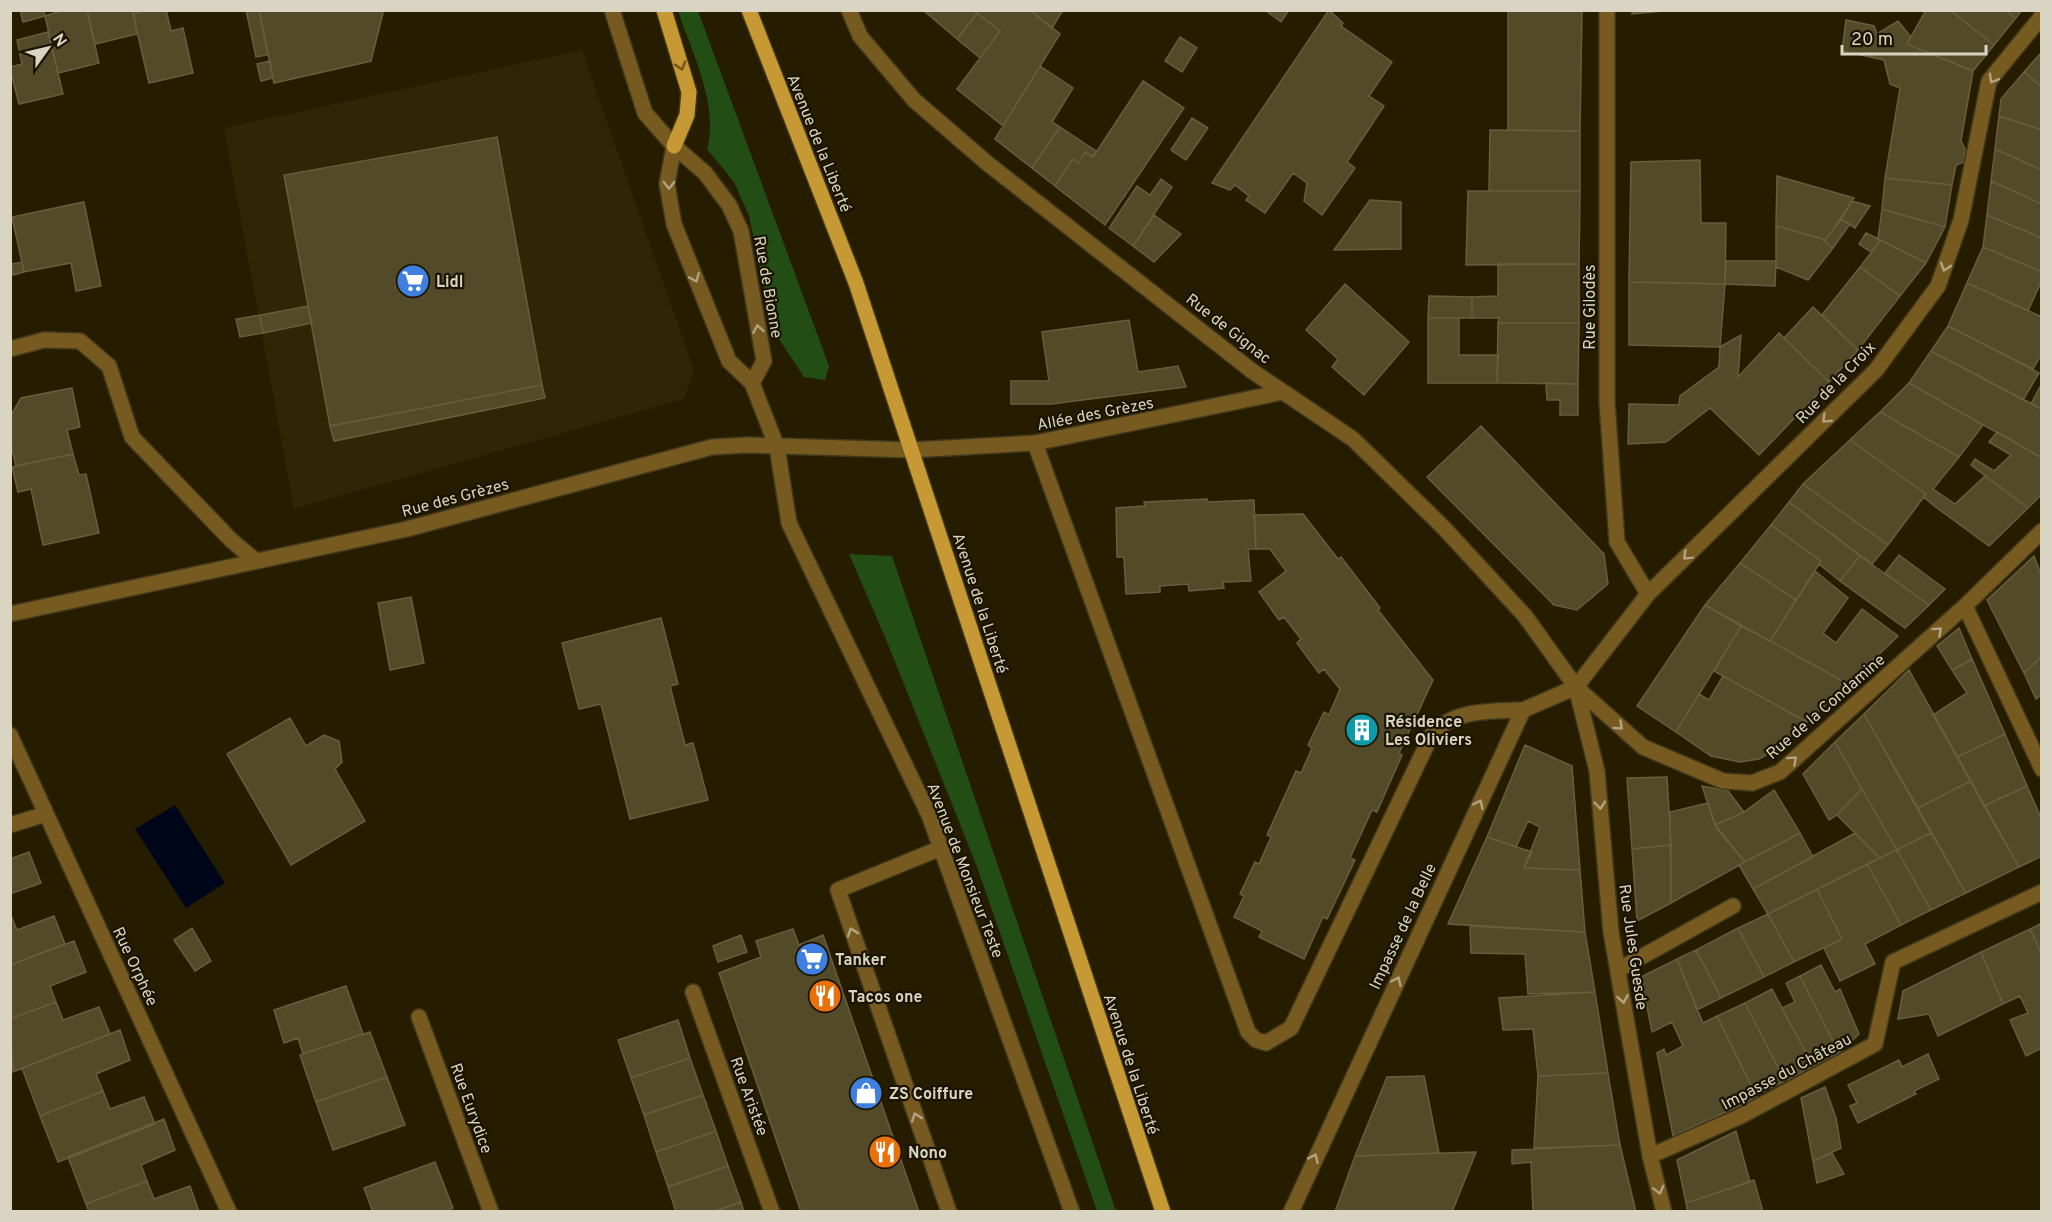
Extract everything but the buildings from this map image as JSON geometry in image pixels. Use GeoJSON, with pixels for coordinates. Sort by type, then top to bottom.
{"type":"FeatureCollection","features":[{"type":"Feature","properties":{"kind":"main road"},"geometry":{"type":"LineString","coordinates":[[664,10],[689,92],[687,115],[674,146]]}},
{"type":"Feature","properties":{"kind":"main road","name":"Avenue de la Liberté"},"geometry":{"type":"LineString","coordinates":[[749,10],[856,283],[1163,1212]]}},
{"type":"Feature","properties":{"kind":"street","name":"Rue de Bionne"},"geometry":{"type":"LineString","coordinates":[[612,10],[645,114],[674,146],[705,173],[729,205],[741,231],[764,361],[752,384]]}},
{"type":"Feature","properties":{"kind":"street","name":"Rue de Gignac"},"geometry":{"type":"LineString","coordinates":[[849,10],[861,36],[914,100],[987,163],[1283,392],[1353,439],[1444,528],[1524,616],[1576,687]]}},
{"type":"Feature","properties":{"kind":"street","name":"Rue Gilodès"},"geometry":{"type":"LineString","coordinates":[[1607,10],[1608,414],[1617,542],[1648,594]]}},
{"type":"Feature","properties":{"kind":"street","name":"Rue de la Croix"},"geometry":{"type":"LineString","coordinates":[[1576,687],[1648,594],[1876,370],[1938,286],[1961,220],[1989,81],[2042,16]]}},
{"type":"Feature","properties":{"kind":"street"},"geometry":{"type":"LineString","coordinates":[[674,146],[667,184],[674,224],[729,362],[752,384],[777,447]]}},
{"type":"Feature","properties":{"kind":"street"},"geometry":{"type":"LineString","coordinates":[[10,349],[44,340],[80,341],[87,347],[109,366],[132,437],[231,540],[256,561]]}},
{"type":"Feature","properties":{"kind":"street","name":"Allée des Grèzes"},"geometry":{"type":"LineString","coordinates":[[911,450],[1035,443],[1283,392]]}},
{"type":"Feature","properties":{"kind":"street"},"geometry":{"type":"LineString","coordinates":[[1035,443],[1248,1032],[1256,1040],[1266,1043],[1291,1028],[1431,736],[1440,723],[1471,713],[1523,710],[1576,687]]}},
{"type":"Feature","properties":{"kind":"street","name":"Rue des Grèzes"},"geometry":{"type":"LineString","coordinates":[[10,614],[407,529],[712,447],[911,450]]}},
{"type":"Feature","properties":{"kind":"street","name":"Avenue de Monsieur Teste"},"geometry":{"type":"LineString","coordinates":[[777,447],[789,523],[909,774],[941,848],[1072,1212]]}},
{"type":"Feature","properties":{"kind":"street","name":"Rue de la Condamine"},"geometry":{"type":"LineString","coordinates":[[1576,687],[1642,747],[1723,781],[1752,783],[1780,772],[1965,606],[2042,531]]}},
{"type":"Feature","properties":{"kind":"street"},"geometry":{"type":"LineString","coordinates":[[1965,606],[2042,769]]}},
{"type":"Feature","properties":{"kind":"street","name":"Rue Jules Guesde"},"geometry":{"type":"LineString","coordinates":[[1576,687],[1597,771],[1611,932],[1650,1156],[1664,1212]]}},
{"type":"Feature","properties":{"kind":"street","name":"Impasse de la Belle"},"geometry":{"type":"LineString","coordinates":[[1291,1212],[1523,710]]}},
{"type":"Feature","properties":{"kind":"street","name":"Rue Orphée"},"geometry":{"type":"LineString","coordinates":[[10,735],[229,1212]]}},
{"type":"Feature","properties":{"kind":"street"},"geometry":{"type":"LineString","coordinates":[[10,825],[46,814]]}},
{"type":"Feature","properties":{"kind":"street"},"geometry":{"type":"LineString","coordinates":[[941,848],[838,890],[949,1212]]}},
{"type":"Feature","properties":{"kind":"street","name":"Impasse du Château"},"geometry":{"type":"LineString","coordinates":[[1650,1156],[1741,1116],[1875,1044],[1893,962],[2042,892]]}},
{"type":"Feature","properties":{"kind":"street"},"geometry":{"type":"LineString","coordinates":[[1618,970],[1733,906]]}},
{"type":"Feature","properties":{"kind":"street","name":"Rue Aristée"},"geometry":{"type":"LineString","coordinates":[[693,993],[772,1212]]}},
{"type":"Feature","properties":{"kind":"street","name":"Rue Eurydice"},"geometry":{"type":"LineString","coordinates":[[419,1017],[491,1212]]}},
{"type":"Feature","properties":{"kind":"shaded area"},"geometry":{"type":"Polygon","coordinates":[[[582,50],[694,370],[684,399],[294,509],[224,128],[582,50]]]}},
{"type":"Feature","properties":{"kind":"green space"},"geometry":{"type":"Polygon","coordinates":[[[678,11],[698,11],[829,366],[825,380],[804,377],[773,330],[749,216],[734,182],[707,149],[710,114],[707,97],[678,11]]]}},
{"type":"Feature","properties":{"kind":"green space"},"geometry":{"type":"Polygon","coordinates":[[[849,554],[892,556],[1116,1211],[1097,1211],[976,864],[885,637],[849,554]]]}},
{"type":"Feature","properties":{"kind":"water"},"geometry":{"type":"Polygon","coordinates":[[[175,805],[225,883],[186,908],[135,829],[175,805]]]}},
{"type":"Feature","properties":{"kind":"place","name":"Lidl"},"geometry":{"type":"Point","coordinates":[413,281]}},
{"type":"Feature","properties":{"kind":"place","name":"Résidence Les Oliviers"},"geometry":{"type":"Point","coordinates":[1362,730]}},
{"type":"Feature","properties":{"kind":"place","name":"Tanker"},"geometry":{"type":"Point","coordinates":[812,959]}},
{"type":"Feature","properties":{"kind":"place","name":"Tacos one"},"geometry":{"type":"Point","coordinates":[825,996]}},
{"type":"Feature","properties":{"kind":"place","name":"ZS Coiffure"},"geometry":{"type":"Point","coordinates":[866,1093]}},
{"type":"Feature","properties":{"kind":"place","name":"Nono"},"geometry":{"type":"Point","coordinates":[885,1152]}}]}
